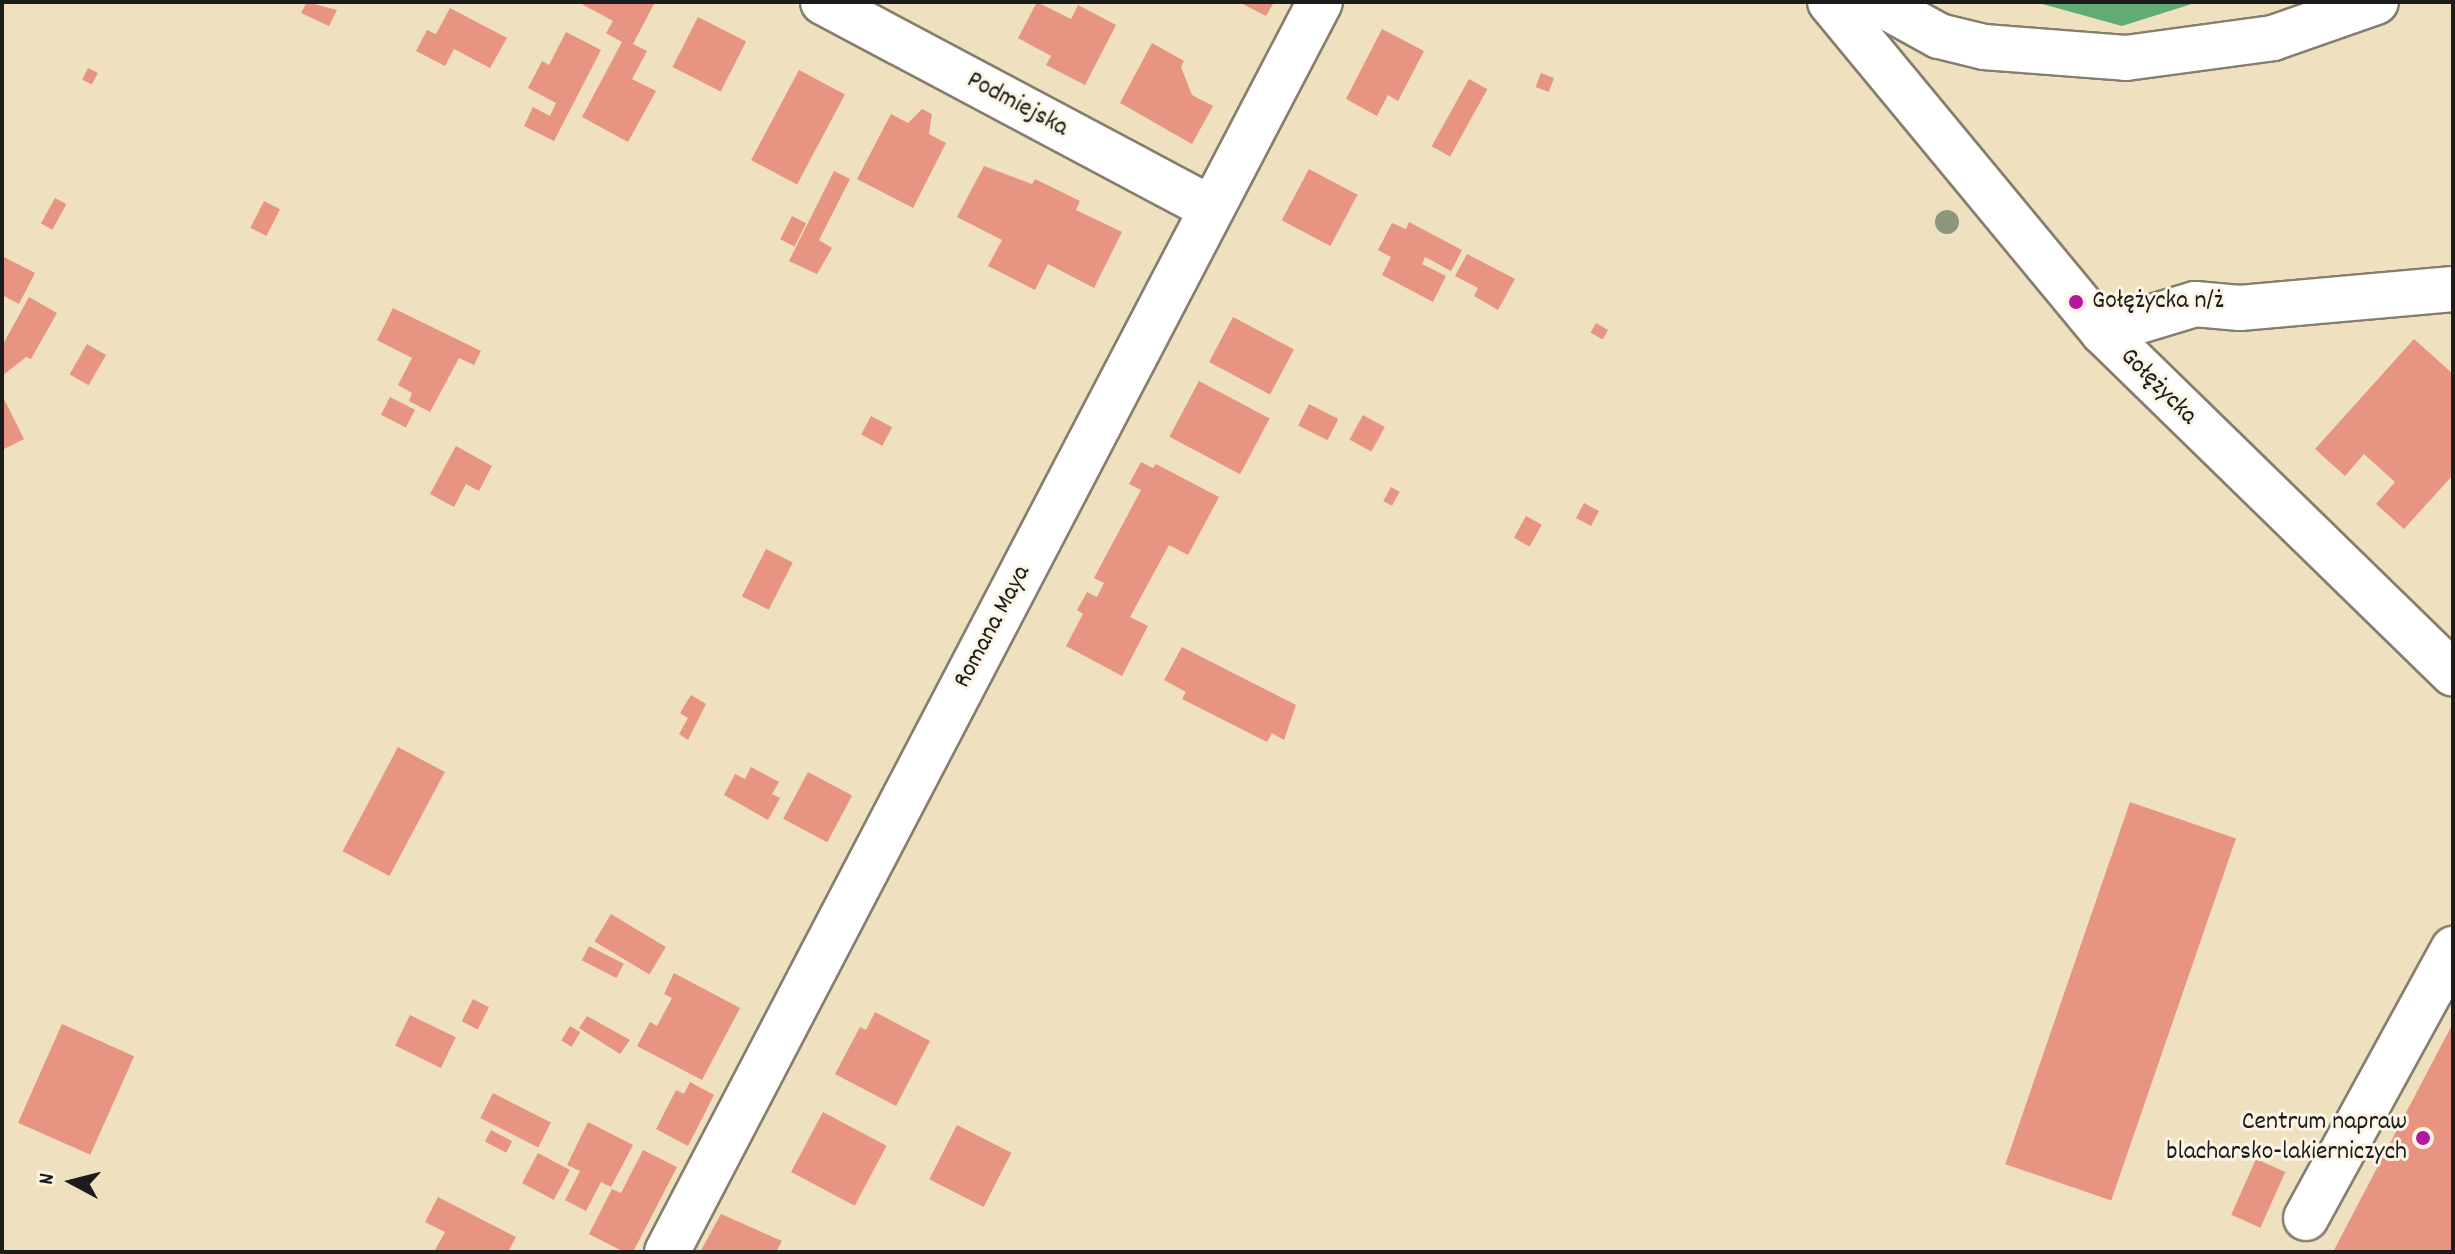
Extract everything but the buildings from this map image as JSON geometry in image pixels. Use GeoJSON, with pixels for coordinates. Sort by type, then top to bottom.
{"type":"FeatureCollection","features":[{"type":"Feature","properties":{"kind":"street","name":"Podmiejska"},"geometry":{"type":"LineString","coordinates":[[823,2],[1211,208]]}},
{"type":"Feature","properties":{"kind":"street","name":"Romana Maya"},"geometry":{"type":"LineString","coordinates":[[667,1252],[1320,2]]}},
{"type":"Feature","properties":{"kind":"street","name":"Gołężycka"},"geometry":{"type":"LineString","coordinates":[[1830,2],[2103,332],[2453,673]]}},
{"type":"Feature","properties":{"kind":"street"},"geometry":{"type":"LineString","coordinates":[[1877,2],[1939,36],[1984,47],[2126,58],[2273,38],[2376,2]]}},
{"type":"Feature","properties":{"kind":"street"},"geometry":{"type":"LineString","coordinates":[[2103,332],[2195,304],[2240,308],[2453,289]]}},
{"type":"Feature","properties":{"kind":"street"},"geometry":{"type":"LineString","coordinates":[[2306,1218],[2453,949]]}},
{"type":"Feature","properties":{"kind":"green space"},"geometry":{"type":"Polygon","coordinates":[[[2035,2],[2198,2],[2122,26],[2035,2]]]}},
{"type":"Feature","properties":{"kind":"place","name":"Gołężycka n/ż"},"geometry":{"type":"Point","coordinates":[2076,302]}},
{"type":"Feature","properties":{"kind":"place","name":"Centrum napraw blacharsko-lakierniczych"},"geometry":{"type":"Point","coordinates":[2423,1138]}}]}
